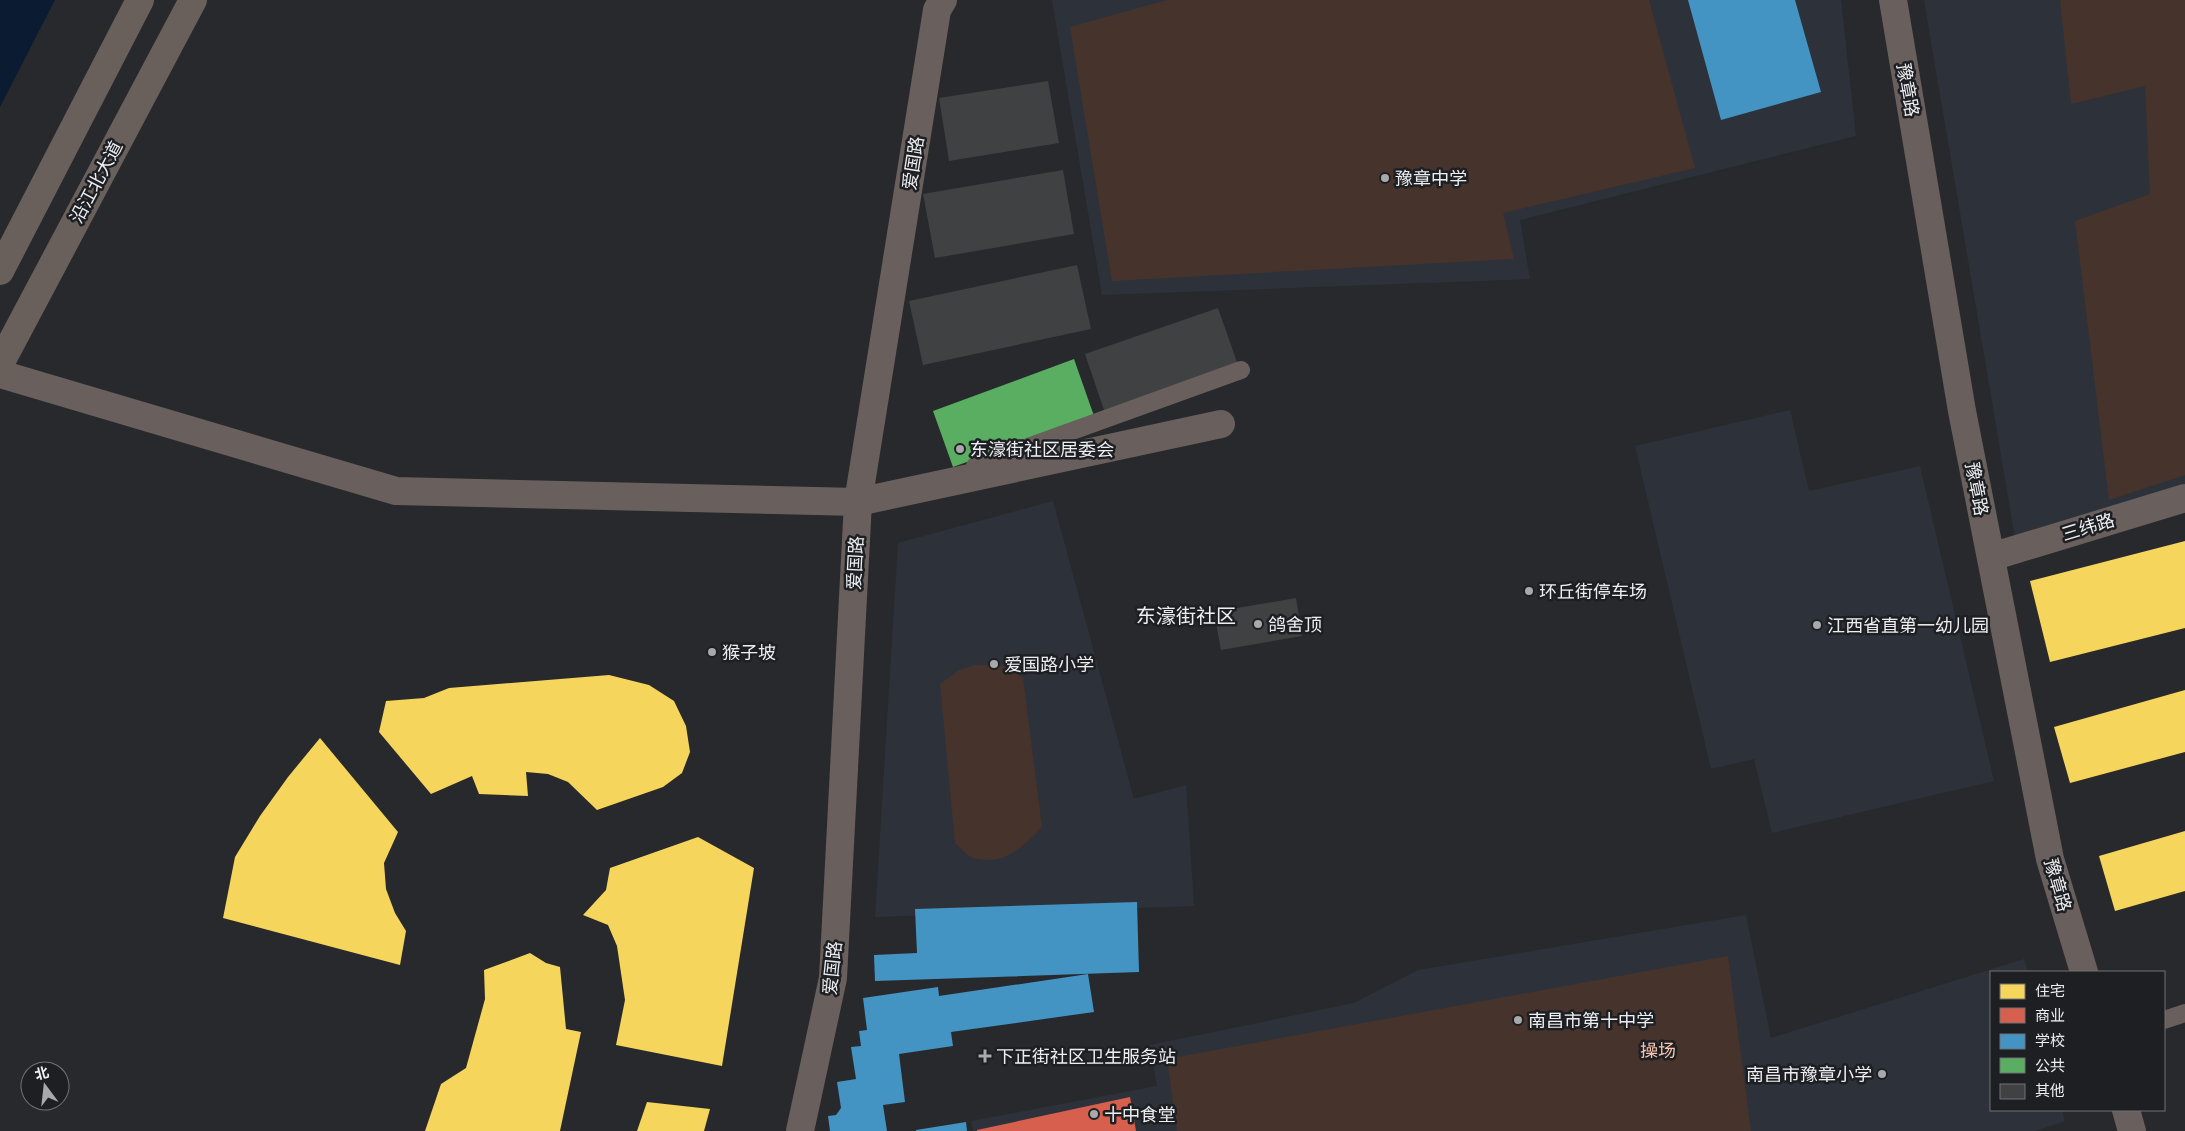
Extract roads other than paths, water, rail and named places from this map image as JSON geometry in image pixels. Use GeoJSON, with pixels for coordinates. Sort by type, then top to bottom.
{"type":"FeatureCollection","features":[{"type":"Feature","properties":{"kind":"main road"},"geometry":{"type":"LineString","coordinates":[[0,271],[140,0]]}},
{"type":"Feature","properties":{"kind":"main road","name":"沿江北大道"},"geometry":{"type":"LineString","coordinates":[[0,364],[193,0]]}},
{"type":"Feature","properties":{"kind":"street","name":"爱国路"},"geometry":{"type":"LineString","coordinates":[[800,1131],[833,978],[858,502],[937,10],[943,0]]}},
{"type":"Feature","properties":{"kind":"street","name":"豫章路"},"geometry":{"type":"LineString","coordinates":[[1893,0],[1962,411],[2050,859],[2084,971]]}},
{"type":"Feature","properties":{"kind":"street"},"geometry":{"type":"LineString","coordinates":[[0,374],[396,491],[858,502],[1221,424]]}},
{"type":"Feature","properties":{"kind":"street","name":"三纬路"},"geometry":{"type":"LineString","coordinates":[[1991,557],[2185,498]]}},
{"type":"Feature","properties":{"kind":"street"},"geometry":{"type":"LineString","coordinates":[[2126,1111],[2132,1131]]}},
{"type":"Feature","properties":{"kind":"lane"},"geometry":{"type":"LineString","coordinates":[[902,493],[1240,370]]}},
{"type":"Feature","properties":{"kind":"lane"},"geometry":{"type":"LineString","coordinates":[[2165,1020],[2185,1013]]}},
{"type":"Feature","properties":{"kind":"water"},"geometry":{"type":"Polygon","coordinates":[[[0,0],[55,0],[0,107],[0,0]]]}},
{"type":"Feature","properties":{"kind":"place","name":"豫章中学"},"geometry":{"type":"Point","coordinates":[1385,178]}},
{"type":"Feature","properties":{"kind":"place","name":"东濠街社区居委会"},"geometry":{"type":"Point","coordinates":[960,449]}},
{"type":"Feature","properties":{"kind":"place","name":"环丘街停车场"},"geometry":{"type":"Point","coordinates":[1529,591]}},
{"type":"Feature","properties":{"kind":"place","name":"鸽舍顶"},"geometry":{"type":"Point","coordinates":[1258,624]}},
{"type":"Feature","properties":{"kind":"place","name":"江西省直第一幼儿园"},"geometry":{"type":"Point","coordinates":[1817,625]}},
{"type":"Feature","properties":{"kind":"place","name":"猴子坡"},"geometry":{"type":"Point","coordinates":[712,652]}},
{"type":"Feature","properties":{"kind":"place","name":"爱国路小学"},"geometry":{"type":"Point","coordinates":[994,664]}},
{"type":"Feature","properties":{"kind":"place","name":"南昌市第十中学"},"geometry":{"type":"Point","coordinates":[1518,1020]}},
{"type":"Feature","properties":{"kind":"place","name":"下正街社区卫生服务站"},"geometry":{"type":"Point","coordinates":[985,1056]}},
{"type":"Feature","properties":{"kind":"place","name":"南昌市豫章小学"},"geometry":{"type":"Point","coordinates":[1882,1074]}},
{"type":"Feature","properties":{"kind":"place","name":"十中食堂"},"geometry":{"type":"Point","coordinates":[1094,1114]}},
{"type":"Feature","properties":{"kind":"district","name":"东濠街社区"},"geometry":{"type":"Point","coordinates":[1186,615]}},
{"type":"Feature","properties":{"kind":"park label","name":"操场"},"geometry":{"type":"Point","coordinates":[1658,1050]}}]}
